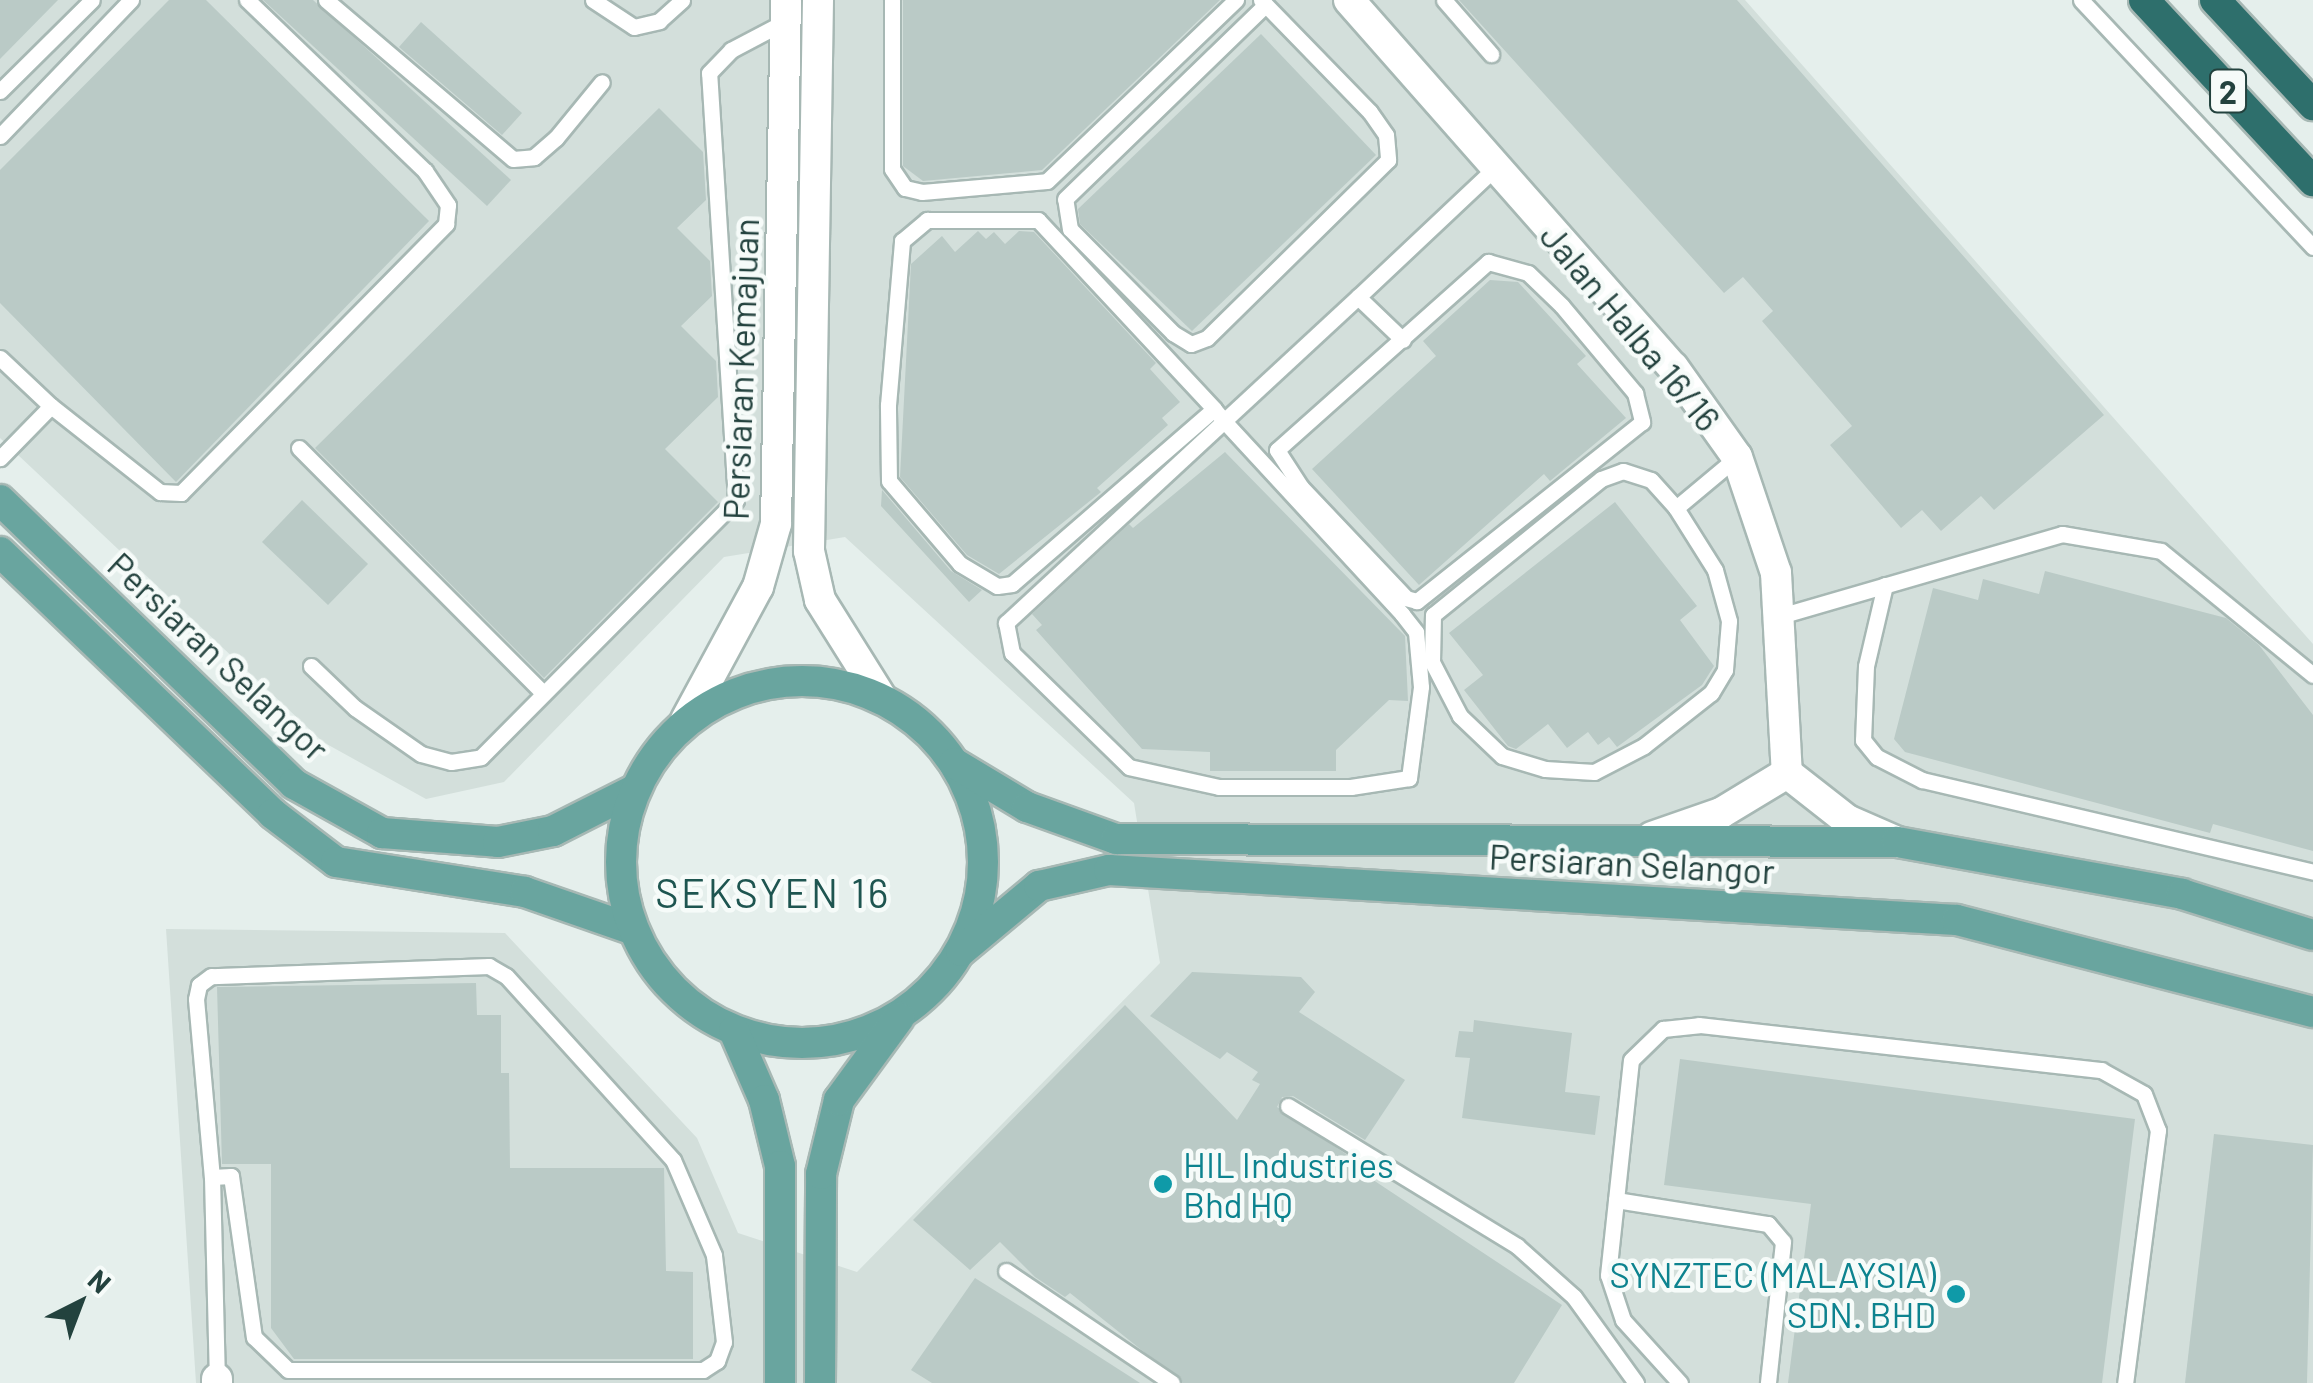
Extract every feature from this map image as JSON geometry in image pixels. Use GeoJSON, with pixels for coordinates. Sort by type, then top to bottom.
{"type":"FeatureCollection","features":[{"type":"Feature","properties":{"kind":"highway","name":"2"},"geometry":{"type":"LineString","coordinates":[[2144,0],[2313,181]]}},
{"type":"Feature","properties":{"kind":"highway","name":"2"},"geometry":{"type":"LineString","coordinates":[[2216,0],[2313,105]]}},
{"type":"Feature","properties":{"kind":"main road","name":"Persiaran Selangor"},"geometry":{"type":"LineString","coordinates":[[0,500],[294,784],[382,833],[498,842],[552,831],[634,790]]}},
{"type":"Feature","properties":{"kind":"main road"},"geometry":{"type":"LineString","coordinates":[[0,552],[273,814],[336,862],[525,892],[634,930]]}},
{"type":"Feature","properties":{"kind":"main road"},"geometry":{"type":"LineString","coordinates":[[820,1383],[821,1174],[839,1100],[901,1016],[935,987],[961,951],[979,906],[984,856],[975,808],[954,763],[922,726],[882,700],[833,683],[781,681],[731,694],[686,720],[656,752],[634,790],[622,836],[621,884],[634,930],[658,973],[692,1006],[734,1031],[791,1044],[848,1038],[901,1016]]}},
{"type":"Feature","properties":{"kind":"main road","name":"Persiaran Selangor"},"geometry":{"type":"LineString","coordinates":[[954,763],[1028,807],[1116,839],[1652,837],[1897,842],[2182,894],[2313,934]]}},
{"type":"Feature","properties":{"kind":"main road","name":"Persiaran Selangor"},"geometry":{"type":"LineString","coordinates":[[961,951],[1039,886],[1110,870],[1956,920],[2313,1012]]}},
{"type":"Feature","properties":{"kind":"main road"},"geometry":{"type":"LineString","coordinates":[[734,1031],[764,1100],[780,1166],[780,1383]]}},
{"type":"Feature","properties":{"kind":"street","name":"Persiaran Kemajuan"},"geometry":{"type":"LineString","coordinates":[[818,0],[809,551],[820,600],[882,700]]}},
{"type":"Feature","properties":{"kind":"street","name":"Jalan Halba 16/16"},"geometry":{"type":"LineString","coordinates":[[1350,0],[1673,367],[1737,457],[1762,520],[1780,616],[1788,774]]}},
{"type":"Feature","properties":{"kind":"street","name":"Persiaran Kemajuan"},"geometry":{"type":"LineString","coordinates":[[686,720],[758,587],[776,524],[786,10]]}},
{"type":"Feature","properties":{"kind":"street"},"geometry":{"type":"LineString","coordinates":[[1652,837],[1721,813],[1788,774],[1847,820],[1897,842]]}},
{"type":"Feature","properties":{"kind":"lane"},"geometry":{"type":"LineString","coordinates":[[0,91],[92,0]]}},
{"type":"Feature","properties":{"kind":"lane"},"geometry":{"type":"LineString","coordinates":[[0,136],[131,0]]}},
{"type":"Feature","properties":{"kind":"lane"},"geometry":{"type":"LineString","coordinates":[[0,358],[51,406],[160,492],[180,492],[446,224],[448,205],[425,170],[247,0]]}},
{"type":"Feature","properties":{"kind":"lane"},"geometry":{"type":"LineString","coordinates":[[326,0],[490,146],[513,159],[534,156],[556,138],[602,82]]}},
{"type":"Feature","properties":{"kind":"lane"},"geometry":{"type":"LineString","coordinates":[[593,0],[634,27],[660,21],[682,0]]}},
{"type":"Feature","properties":{"kind":"lane"},"geometry":{"type":"LineString","coordinates":[[892,0],[892,170],[905,188],[922,192],[1046,181],[1236,0]]}},
{"type":"Feature","properties":{"kind":"lane"},"geometry":{"type":"LineString","coordinates":[[1444,0],[1491,54]]}},
{"type":"Feature","properties":{"kind":"lane"},"geometry":{"type":"LineString","coordinates":[[2080,0],[2313,247]]}},
{"type":"Feature","properties":{"kind":"lane"},"geometry":{"type":"LineString","coordinates":[[1263,2],[1370,112],[1386,135],[1388,160],[1208,338],[1192,344],[1173,333],[1070,230],[1065,199],[1263,2]]}},
{"type":"Feature","properties":{"kind":"lane"},"geometry":{"type":"LineString","coordinates":[[312,666],[355,708],[421,754],[451,762],[481,757],[736,500],[709,73],[732,50],[786,10]]}},
{"type":"Feature","properties":{"kind":"lane"},"geometry":{"type":"LineString","coordinates":[[2276,67],[2313,93]]}},
{"type":"Feature","properties":{"kind":"lane"},"geometry":{"type":"LineString","coordinates":[[1219,415],[1006,622],[1005,642],[1130,767],[1219,787],[1352,787],[1409,778],[1421,687],[1416,632],[1219,415],[1038,220],[927,220],[902,241],[888,405],[889,481],[960,564],[997,586],[1032,572],[1219,415],[1358,297],[1496,166]]}},
{"type":"Feature","properties":{"kind":"lane"},"geometry":{"type":"LineString","coordinates":[[1488,262],[1504,265],[1528,273],[1562,306],[1642,409],[1632,432],[1417,601],[1406,598],[1276,454],[1403,340],[1488,262]]}},
{"type":"Feature","properties":{"kind":"lane"},"geometry":{"type":"LineString","coordinates":[[1358,297],[1403,340]]}},
{"type":"Feature","properties":{"kind":"lane"},"geometry":{"type":"LineString","coordinates":[[0,458],[51,406]]}},
{"type":"Feature","properties":{"kind":"lane"},"geometry":{"type":"LineString","coordinates":[[300,448],[543,693]]}},
{"type":"Feature","properties":{"kind":"lane"},"geometry":{"type":"LineString","coordinates":[[1676,508],[1737,457]]}},
{"type":"Feature","properties":{"kind":"lane"},"geometry":{"type":"LineString","coordinates":[[1623,471],[1651,480],[1676,508],[1715,570],[1729,621],[1726,670],[1710,694],[1644,746],[1594,772],[1546,769],[1502,756],[1460,716],[1432,662],[1433,615],[1601,479],[1623,471]]}},
{"type":"Feature","properties":{"kind":"lane"},"geometry":{"type":"LineString","coordinates":[[1780,616],[2062,534],[2161,551],[2313,674]]}},
{"type":"Feature","properties":{"kind":"lane"},"geometry":{"type":"LineString","coordinates":[[1885,586],[1866,666],[1864,740],[1877,756],[1922,780],[2313,872]]}},
{"type":"Feature","properties":{"kind":"lane"},"geometry":{"type":"LineString","coordinates":[[212,1176],[231,1176],[254,1337],[288,1370],[702,1370],[716,1362],[724,1342],[714,1255],[673,1160],[540,1010],[489,966],[211,976],[199,985],[212,1176],[217,1381]]}},
{"type":"Feature","properties":{"kind":"lane"},"geometry":{"type":"LineString","coordinates":[[1680,1383],[1623,1320],[1608,1275],[1631,1060],[1663,1029],[1699,1025],[2101,1070],[2144,1094],[2158,1130],[2125,1383]]}},
{"type":"Feature","properties":{"kind":"lane"},"geometry":{"type":"LineString","coordinates":[[1288,1106],[1517,1246],[1574,1297],[1636,1383]]}},
{"type":"Feature","properties":{"kind":"lane"},"geometry":{"type":"LineString","coordinates":[[1616,1200],[1768,1224],[1783,1242],[1768,1383]]}},
{"type":"Feature","properties":{"kind":"lane"},"geometry":{"type":"LineString","coordinates":[[1006,1271],[1172,1383]]}},
{"type":"Feature","properties":{"kind":"shaded area"},"geometry":{"type":"Polygon","coordinates":[[[0,0],[1745,0],[2313,644],[2313,1383],[196,1383],[166,929],[505,933],[697,1138],[738,1233],[857,1272],[1160,963],[1134,803],[845,537],[724,557],[504,782],[426,799],[323,742],[0,438],[0,0]]]}},
{"type":"Feature","properties":{"kind":"building"},"geometry":{"type":"Polygon","coordinates":[[[0,0],[58,0],[0,59],[0,0]]]}},
{"type":"Feature","properties":{"kind":"building"},"geometry":{"type":"Polygon","coordinates":[[[169,0],[206,0],[429,221],[176,482],[0,303],[0,170],[169,0]]]}},
{"type":"Feature","properties":{"kind":"building"},"geometry":{"type":"Polygon","coordinates":[[[263,0],[313,0],[511,180],[487,206],[263,0]]]}},
{"type":"Feature","properties":{"kind":"building"},"geometry":{"type":"Polygon","coordinates":[[[903,0],[1220,0],[1042,170],[923,181],[903,166],[903,0]]]}},
{"type":"Feature","properties":{"kind":"building"},"geometry":{"type":"Polygon","coordinates":[[[1459,0],[1737,0],[2104,415],[1994,510],[1981,496],[1941,531],[1922,510],[1901,528],[1830,445],[1852,426],[1762,321],[1773,311],[1743,277],[1724,293],[1459,0]]]}},
{"type":"Feature","properties":{"kind":"building"},"geometry":{"type":"Polygon","coordinates":[[[421,22],[522,113],[502,135],[399,47],[421,22]]]}},
{"type":"Feature","properties":{"kind":"building"},"geometry":{"type":"Polygon","coordinates":[[[1261,34],[1376,155],[1192,331],[1080,224],[1078,209],[1261,34]]]}},
{"type":"Feature","properties":{"kind":"building"},"geometry":{"type":"Polygon","coordinates":[[[659,108],[703,152],[706,200],[677,228],[710,261],[712,296],[681,326],[716,361],[718,397],[665,449],[718,502],[544,678],[315,448],[659,108]]]}},
{"type":"Feature","properties":{"kind":"building"},"geometry":{"type":"Polygon","coordinates":[[[978,231],[986,239],[994,232],[1005,244],[1019,231],[1034,232],[1156,363],[1150,369],[1180,402],[1162,418],[1168,425],[1097,488],[1101,492],[999,574],[967,555],[900,477],[911,264],[942,236],[955,252],[978,231]]]}},
{"type":"Feature","properties":{"kind":"building"},"geometry":{"type":"Polygon","coordinates":[[[1490,280],[1518,282],[1586,356],[1577,364],[1626,418],[1550,481],[1544,474],[1419,585],[1312,469],[1436,356],[1423,341],[1490,280]]]}},
{"type":"Feature","properties":{"kind":"building"},"geometry":{"type":"Polygon","coordinates":[[[1225,452],[1405,636],[1408,701],[1389,700],[1336,750],[1336,771],[1210,771],[1210,752],[1142,749],[1036,630],[1042,625],[1032,614],[1129,524],[1133,528],[1225,452]]]}},
{"type":"Feature","properties":{"kind":"building"},"geometry":{"type":"Polygon","coordinates":[[[882,490],[951,571],[982,590],[969,602],[881,506],[882,490]]]}},
{"type":"Feature","properties":{"kind":"building"},"geometry":{"type":"Polygon","coordinates":[[[302,500],[368,564],[328,605],[262,542],[302,500]]]}},
{"type":"Feature","properties":{"kind":"building"},"geometry":{"type":"Polygon","coordinates":[[[1615,502],[1697,606],[1680,620],[1714,666],[1702,685],[1617,747],[1609,737],[1598,745],[1588,732],[1567,748],[1548,724],[1516,749],[1508,746],[1464,690],[1483,675],[1449,633],[1615,502]]]}},
{"type":"Feature","properties":{"kind":"building"},"geometry":{"type":"Polygon","coordinates":[[[2045,571],[2226,618],[2259,645],[2313,715],[2313,851],[2213,824],[2210,833],[1905,752],[1894,739],[1933,588],[1978,600],[1983,579],[2039,594],[2045,571]]]}},
{"type":"Feature","properties":{"kind":"building","name":"HIL Industries Bhd HQ"},"geometry":{"type":"Polygon","coordinates":[[[1192,972],[1301,977],[1315,992],[1299,1012],[1405,1080],[1365,1140],[1293,1096],[1282,1097],[1277,1107],[1353,1159],[1349,1164],[1562,1305],[1514,1383],[1183,1383],[1070,1293],[1065,1297],[1035,1277],[1000,1242],[970,1270],[913,1220],[1125,1005],[1237,1120],[1260,1084],[1252,1080],[1258,1072],[1227,1052],[1220,1059],[1150,1016],[1192,972]]]}},
{"type":"Feature","properties":{"kind":"building"},"geometry":{"type":"Polygon","coordinates":[[[476,983],[477,1015],[501,1015],[501,1073],[509,1073],[510,1168],[664,1168],[666,1271],[693,1272],[693,1359],[294,1359],[271,1328],[271,1164],[222,1164],[217,987],[476,983]]]}},
{"type":"Feature","properties":{"kind":"building"},"geometry":{"type":"Polygon","coordinates":[[[1474,1020],[1572,1033],[1565,1092],[1600,1096],[1595,1135],[1462,1118],[1470,1058],[1455,1057],[1459,1031],[1473,1032],[1474,1020]]]}},
{"type":"Feature","properties":{"kind":"building","name":"SYNZTEC (MALAYSIA) SDN. BHD"},"geometry":{"type":"Polygon","coordinates":[[[1680,1059],[2135,1119],[2102,1383],[1788,1383],[1811,1204],[1664,1185],[1680,1059]]]}},
{"type":"Feature","properties":{"kind":"building"},"geometry":{"type":"Polygon","coordinates":[[[2214,1134],[2313,1145],[2307,1383],[2185,1383],[2214,1134]]]}},
{"type":"Feature","properties":{"kind":"building"},"geometry":{"type":"Polygon","coordinates":[[[975,1278],[1140,1383],[932,1383],[911,1370],[975,1278]]]}},
{"type":"Feature","properties":{"kind":"place","name":"HIL Industries Bhd HQ"},"geometry":{"type":"Point","coordinates":[1163,1184]}},
{"type":"Feature","properties":{"kind":"place","name":"SYNZTEC (MALAYSIA) SDN. BHD"},"geometry":{"type":"Point","coordinates":[1956,1294]}},
{"type":"Feature","properties":{"kind":"district","name":"SEKSYEN 16"},"geometry":{"type":"Point","coordinates":[773,892]}}]}
